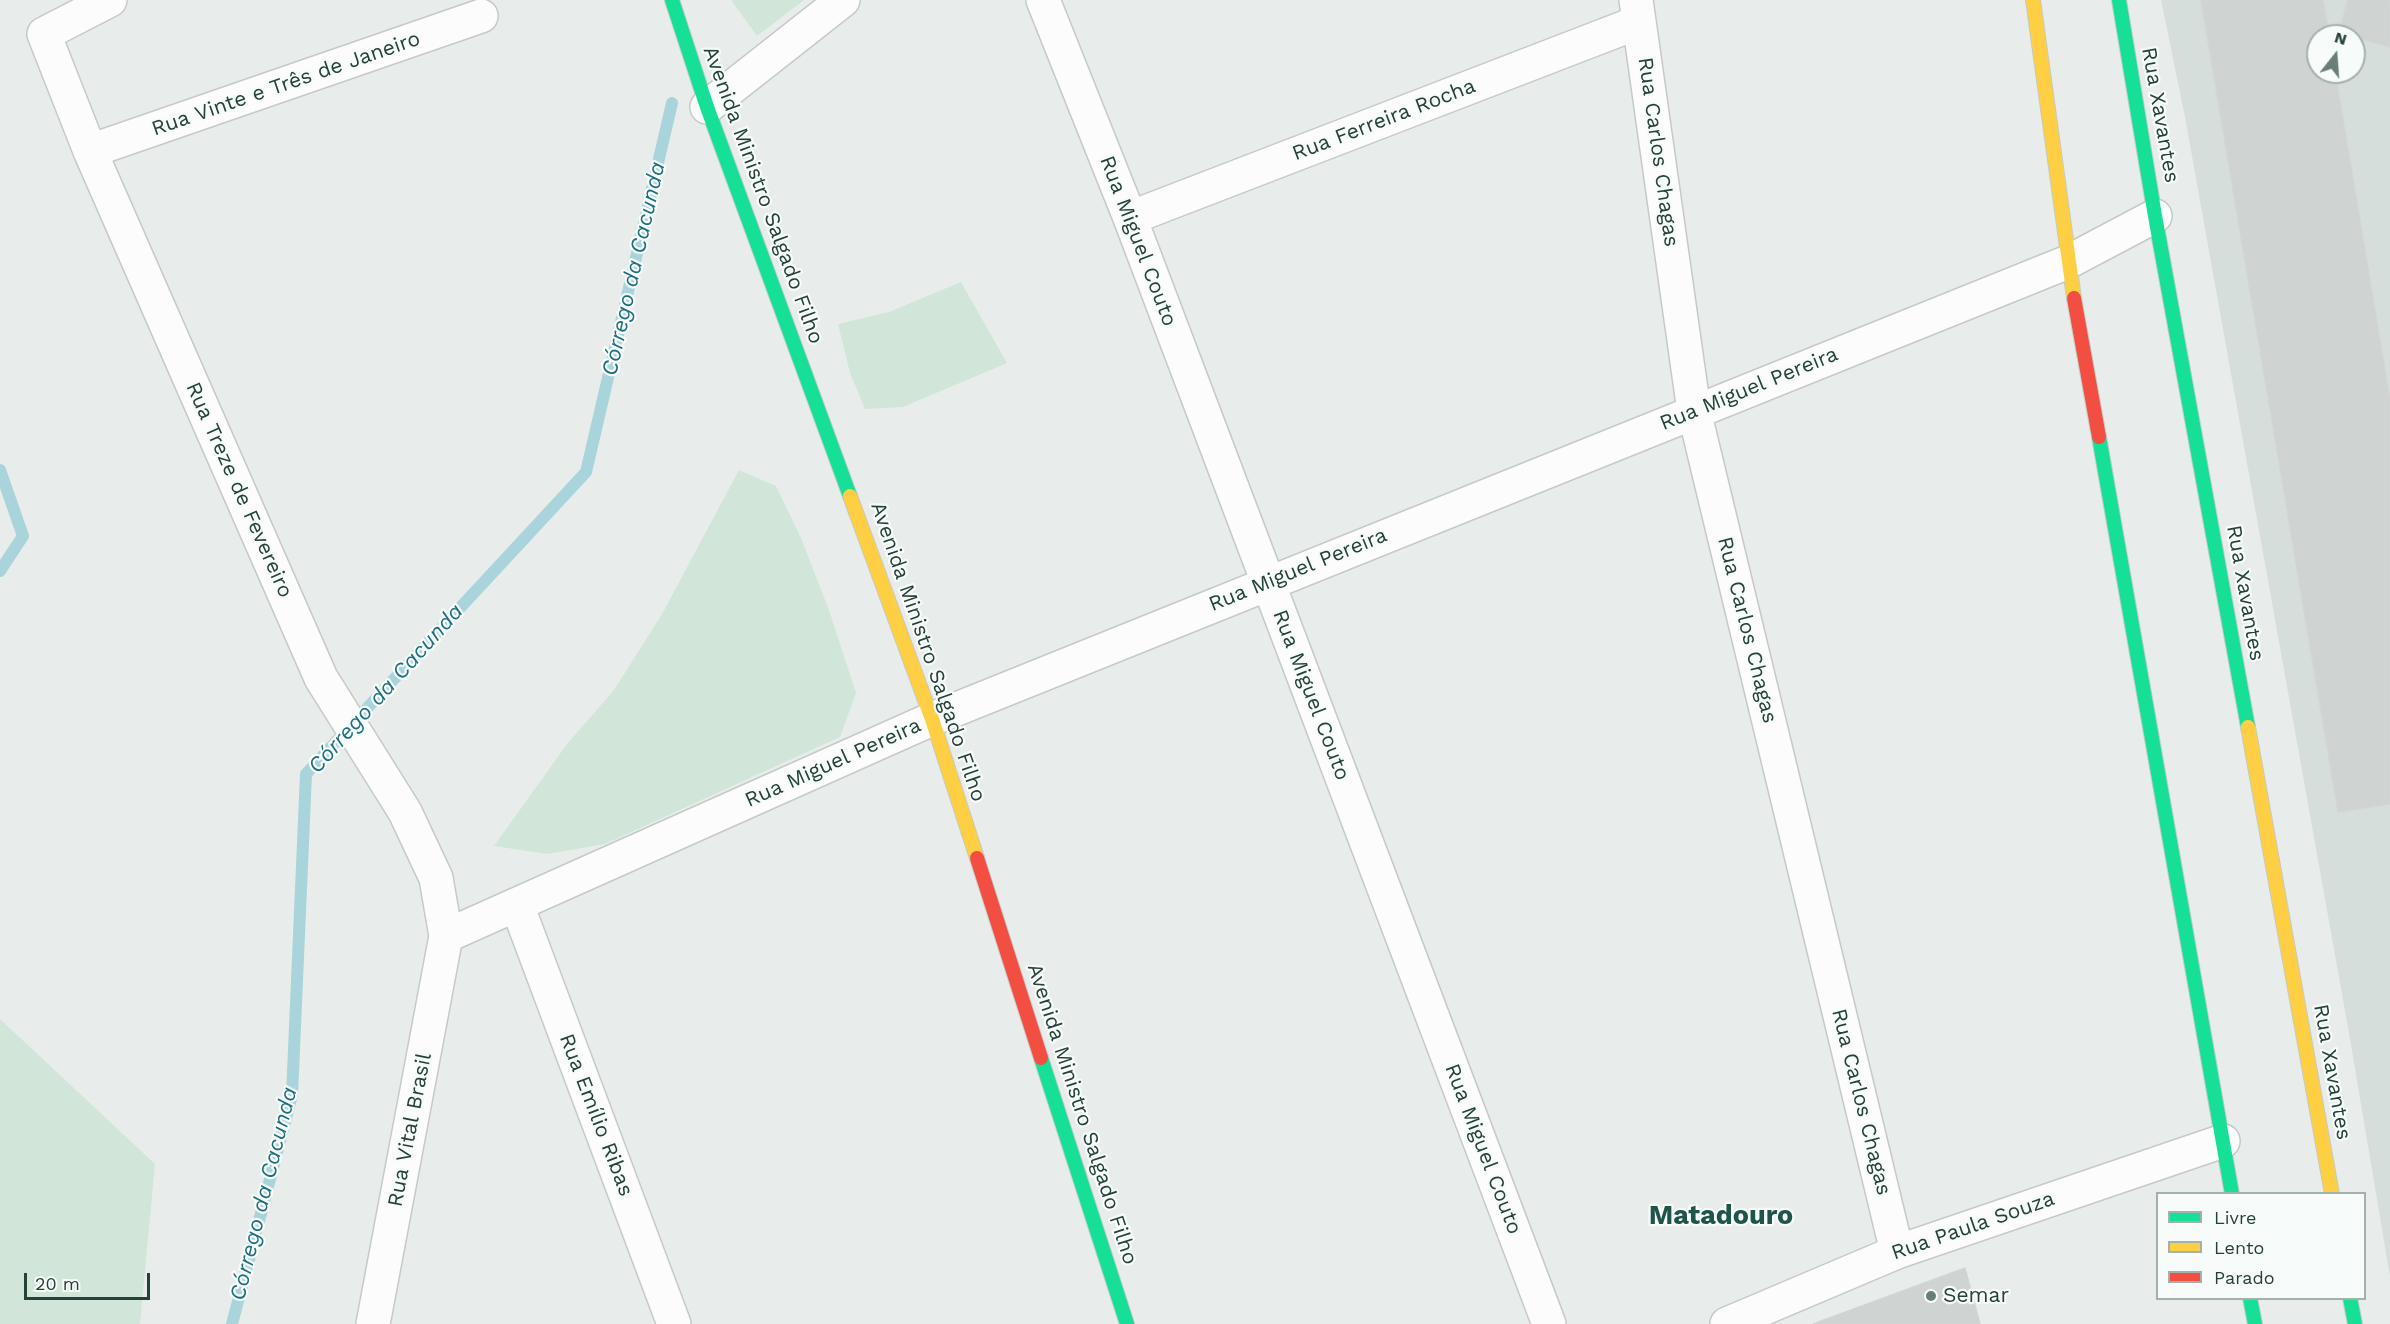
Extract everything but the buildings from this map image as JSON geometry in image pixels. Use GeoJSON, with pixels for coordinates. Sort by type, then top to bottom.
{"type":"FeatureCollection","features":[{"type":"Feature","properties":{"kind":"street","name":"Rua Treze de Fevereiro"},"geometry":{"type":"LineString","coordinates":[[110,0],[44,34],[90,151],[321,678],[405,812],[436,878],[446,936]]}},
{"type":"Feature","properties":{"kind":"street","name":"Avenida Ministro Salgado Filho"},"geometry":{"type":"LineString","coordinates":[[672,0],[707,106],[932,719],[1127,1324]]}},
{"type":"Feature","properties":{"kind":"street"},"geometry":{"type":"LineString","coordinates":[[707,106],[843,0]]}},
{"type":"Feature","properties":{"kind":"street","name":"Rua Miguel Couto"},"geometry":{"type":"LineString","coordinates":[[1043,0],[1130,218],[1550,1324]]}},
{"type":"Feature","properties":{"kind":"street"},"geometry":{"type":"LineString","coordinates":[[2033,0],[2068,262],[2232,1192]]}},
{"type":"Feature","properties":{"kind":"street","name":"Rua Xavantes"},"geometry":{"type":"LineString","coordinates":[[2119,0],[2155,216],[2332,1192]]}},
{"type":"Feature","properties":{"kind":"street","name":"Rua Ferreira Rocha"},"geometry":{"type":"LineString","coordinates":[[1130,218],[1638,11]]}},
{"type":"Feature","properties":{"kind":"street","name":"Rua Carlos Chagas"},"geometry":{"type":"LineString","coordinates":[[1638,11],[1694,411],[1897,1252]]}},
{"type":"Feature","properties":{"kind":"street","name":"Rua Vinte e Três de Janeiro"},"geometry":{"type":"LineString","coordinates":[[90,151],[481,16]]}},
{"type":"Feature","properties":{"kind":"street","name":"Rua Miguel Pereira"},"geometry":{"type":"LineString","coordinates":[[446,936],[932,719],[2068,262],[2155,216]]}},
{"type":"Feature","properties":{"kind":"street","name":"Rua Emílio Ribas"},"geometry":{"type":"LineString","coordinates":[[517,905],[674,1324]]}},
{"type":"Feature","properties":{"kind":"street","name":"Rua Vital Brasil"},"geometry":{"type":"LineString","coordinates":[[373,1324],[446,936]]}},
{"type":"Feature","properties":{"kind":"street","name":"Rua Paula Souza"},"geometry":{"type":"LineString","coordinates":[[1727,1324],[1897,1252],[2223,1141]]}},
{"type":"Feature","properties":{"kind":"street"},"geometry":{"type":"LineString","coordinates":[[2250,1300],[2255,1324]]}},
{"type":"Feature","properties":{"kind":"street"},"geometry":{"type":"LineString","coordinates":[[2350,1300],[2355,1324]]}},
{"type":"Feature","properties":{"kind":"shaded area"},"geometry":{"type":"Polygon","coordinates":[[[2161,0],[2390,0],[2390,1277],[2349,1033],[2185,117],[2161,0]]]}},
{"type":"Feature","properties":{"kind":"green space"},"geometry":{"type":"Polygon","coordinates":[[[731,0],[804,0],[757,36],[731,0]]]}},
{"type":"Feature","properties":{"kind":"green space"},"geometry":{"type":"Polygon","coordinates":[[[961,282],[1007,363],[903,407],[865,409],[850,373],[838,324],[889,312],[961,282]]]}},
{"type":"Feature","properties":{"kind":"green space"},"geometry":{"type":"Polygon","coordinates":[[[739,470],[776,486],[801,538],[829,610],[856,693],[840,737],[605,844],[547,854],[494,846],[567,744],[614,690],[662,614],[739,470]]]}},
{"type":"Feature","properties":{"kind":"green space"},"geometry":{"type":"Polygon","coordinates":[[[0,1019],[155,1164],[140,1324],[0,1324],[0,1019]]]}},
{"type":"Feature","properties":{"kind":"waterway","name":"Córrego da Cacunda"},"geometry":{"type":"LineString","coordinates":[[232,1324],[292,1095],[306,774],[586,472],[672,103]]}},
{"type":"Feature","properties":{"kind":"waterway"},"geometry":{"type":"LineString","coordinates":[[0,470],[23,536],[0,571]]}},
{"type":"Feature","properties":{"kind":"traffic: fast"},"geometry":{"type":"LineString","coordinates":[[672,0],[707,107],[850,496]]}},
{"type":"Feature","properties":{"kind":"traffic: fast"},"geometry":{"type":"LineString","coordinates":[[2119,0],[2155,216],[2248,727]]}},
{"type":"Feature","properties":{"kind":"traffic: fast"},"geometry":{"type":"LineString","coordinates":[[2099,437],[2232,1192]]}},
{"type":"Feature","properties":{"kind":"traffic: fast"},"geometry":{"type":"LineString","coordinates":[[1041,1058],[1127,1324]]}},
{"type":"Feature","properties":{"kind":"traffic: fast"},"geometry":{"type":"LineString","coordinates":[[2250,1300],[2255,1324]]}},
{"type":"Feature","properties":{"kind":"traffic: fast"},"geometry":{"type":"LineString","coordinates":[[2350,1300],[2355,1324]]}},
{"type":"Feature","properties":{"kind":"traffic: slow"},"geometry":{"type":"LineString","coordinates":[[2033,0],[2074,298]]}},
{"type":"Feature","properties":{"kind":"traffic: slow"},"geometry":{"type":"LineString","coordinates":[[850,496],[932,719],[977,858]]}},
{"type":"Feature","properties":{"kind":"traffic: slow"},"geometry":{"type":"LineString","coordinates":[[2248,727],[2332,1192]]}},
{"type":"Feature","properties":{"kind":"traffic: jam"},"geometry":{"type":"LineString","coordinates":[[2074,298],[2099,437]]}},
{"type":"Feature","properties":{"kind":"traffic: jam"},"geometry":{"type":"LineString","coordinates":[[977,858],[1041,1058]]}},
{"type":"Feature","properties":{"kind":"place","name":"Semar"},"geometry":{"type":"Point","coordinates":[1931,1296]}},
{"type":"Feature","properties":{"kind":"district","name":"Matadouro"},"geometry":{"type":"Point","coordinates":[1721,1216]}}]}
